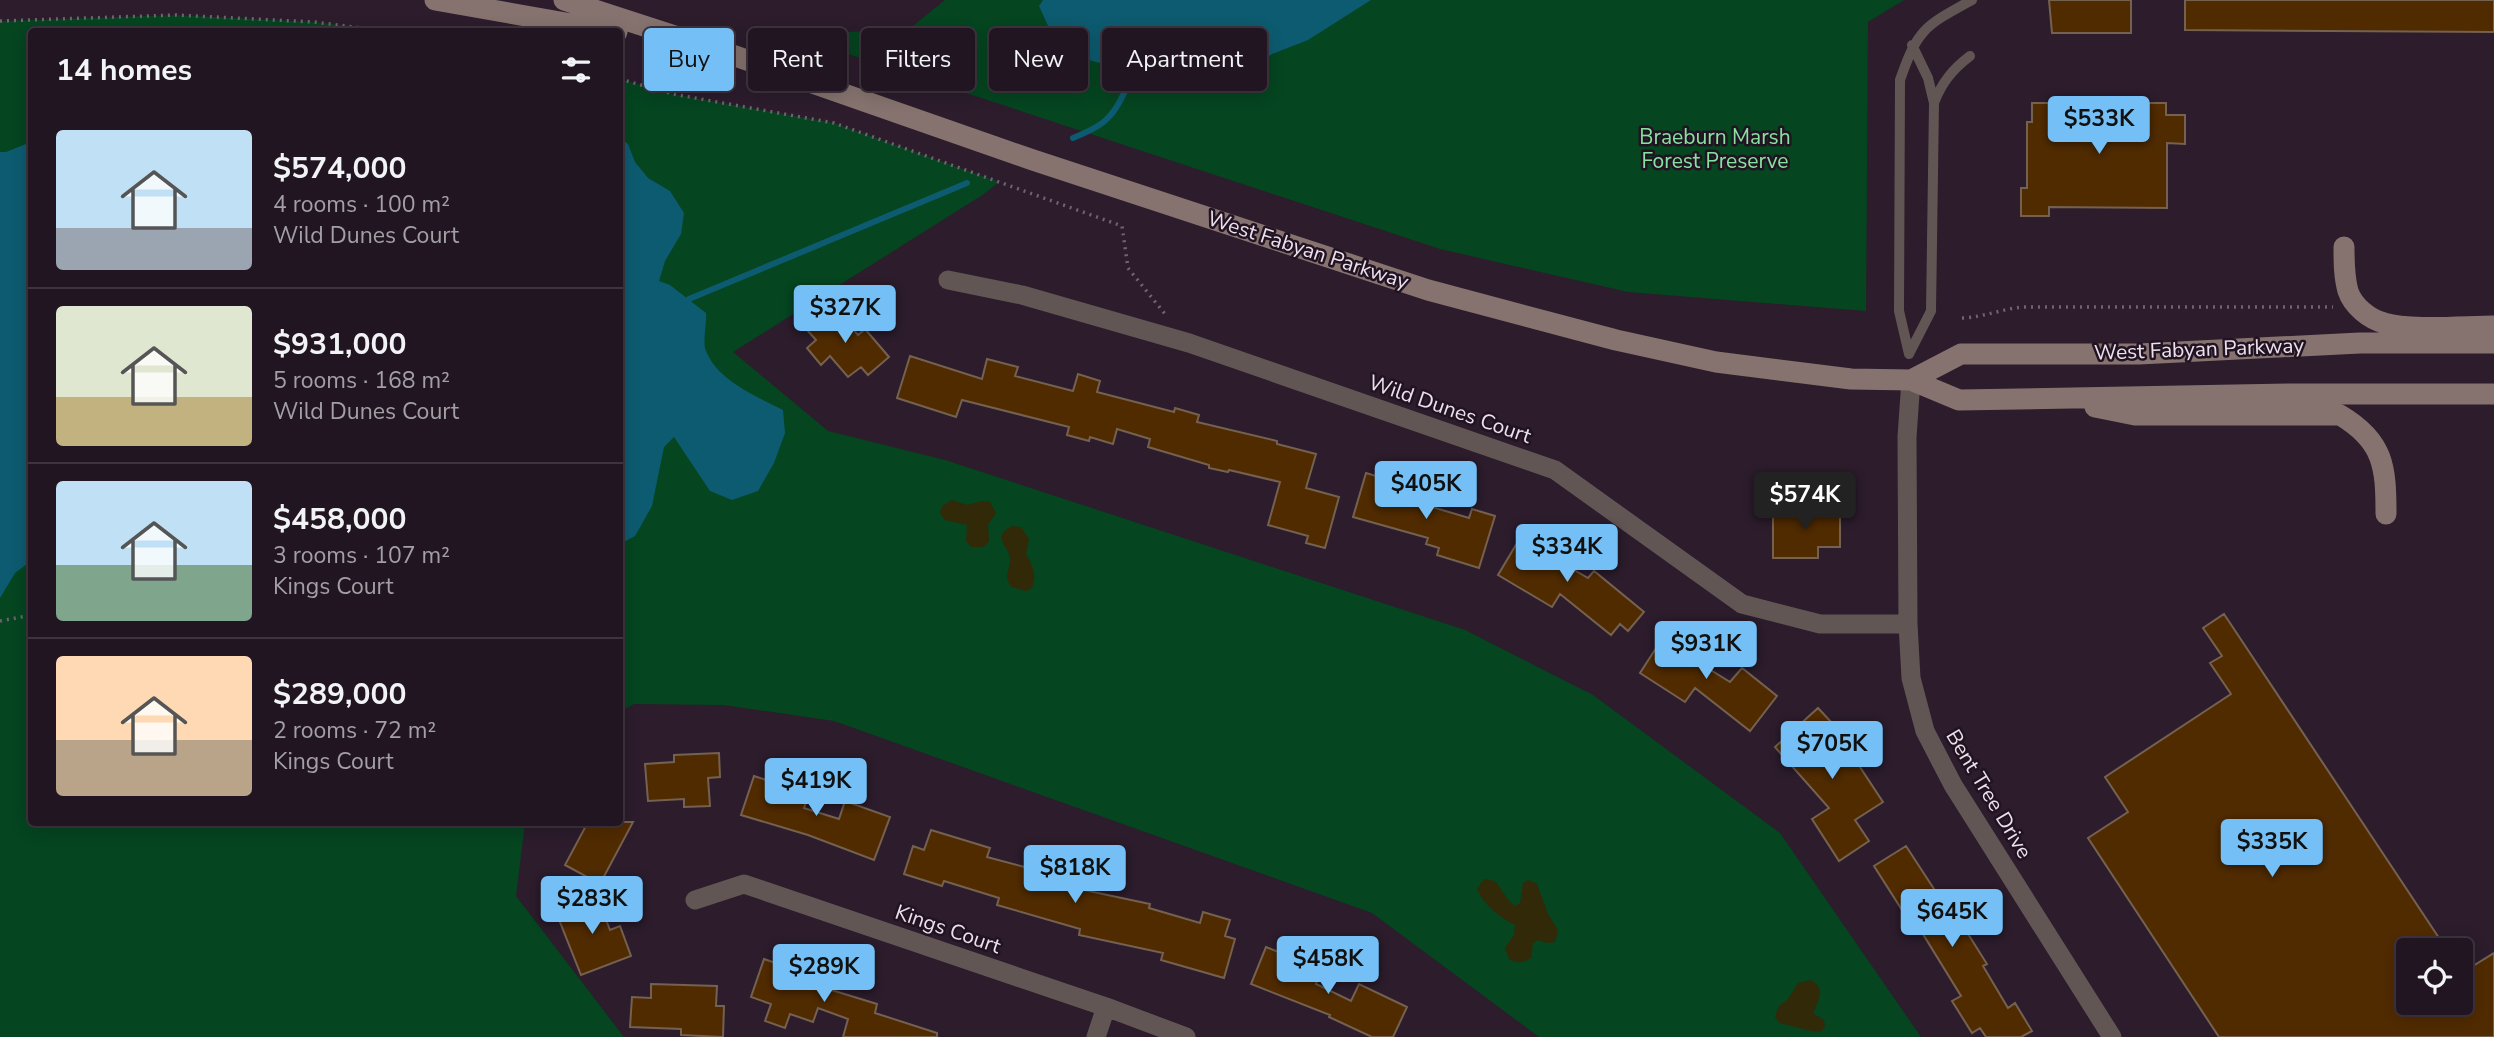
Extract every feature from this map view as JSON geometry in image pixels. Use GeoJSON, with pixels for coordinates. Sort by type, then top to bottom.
{"type":"FeatureCollection","features":[{"type":"Feature","properties":{"kind":"main road","name":"West Fabyan Parkway"},"geometry":{"type":"LineString","coordinates":[[435,0],[595,28]]}},
{"type":"Feature","properties":{"kind":"main road","name":"West Fabyan Parkway"},"geometry":{"type":"LineString","coordinates":[[564,0],[650,28]]}},
{"type":"Feature","properties":{"kind":"main road","name":"West Fabyan Parkway"},"geometry":{"type":"LineString","coordinates":[[623,33],[644,37]]}},
{"type":"Feature","properties":{"kind":"main road","name":"West Fabyan Parkway"},"geometry":{"type":"LineString","coordinates":[[734,56],[1033,160],[1428,290],[1616,340],[1716,362],[1850,379],[1911,380],[1959,400],[2288,394],[2494,394]]}},
{"type":"Feature","properties":{"kind":"main road"},"geometry":{"type":"LineString","coordinates":[[2344,247],[2345,279],[2349,294],[2368,316],[2382,323],[2398,326],[2494,326]]}},
{"type":"Feature","properties":{"kind":"main road","name":"West Fabyan Parkway"},"geometry":{"type":"LineString","coordinates":[[1911,380],[1961,354],[2139,354],[2360,343],[2494,343]]}},
{"type":"Feature","properties":{"kind":"main road"},"geometry":{"type":"LineString","coordinates":[[2058,400],[2135,415],[2340,415],[2368,437],[2378,454],[2386,475],[2386,514]]}},
{"type":"Feature","properties":{"kind":"street","name":"Wild Dunes Court"},"geometry":{"type":"LineString","coordinates":[[948,279],[1022,295],[1189,343],[1555,470],[1742,604],[1820,624],[1909,624]]}},
{"type":"Feature","properties":{"kind":"street","name":"Bent Tree Drive"},"geometry":{"type":"LineString","coordinates":[[1911,380],[1907,437],[1911,678],[1925,731],[1954,785],[2112,1037]]}},
{"type":"Feature","properties":{"kind":"street","name":"Kings Court"},"geometry":{"type":"LineString","coordinates":[[695,900],[744,884],[1106,1007],[1186,1037]]}},
{"type":"Feature","properties":{"kind":"street"},"geometry":{"type":"LineString","coordinates":[[1096,1037],[1106,1007]]}},
{"type":"Feature","properties":{"kind":"lane"},"geometry":{"type":"LineString","coordinates":[[1912,45],[1928,78],[1934,103],[1931,311],[1909,354],[1899,311],[1900,80],[1912,45],[1931,22],[1972,0]]}},
{"type":"Feature","properties":{"kind":"lane"},"geometry":{"type":"LineString","coordinates":[[1934,103],[1941,84],[1970,56]]}},
{"type":"Feature","properties":{"kind":"path"},"geometry":{"type":"LineString","coordinates":[[0,20],[175,15],[314,22],[363,28]]}},
{"type":"Feature","properties":{"kind":"path"},"geometry":{"type":"LineString","coordinates":[[623,80],[673,94],[834,123],[1122,226],[1128,268],[1189,343]]}},
{"type":"Feature","properties":{"kind":"path"},"geometry":{"type":"LineString","coordinates":[[1962,318],[1979,317],[2009,307],[2358,307]]}},
{"type":"Feature","properties":{"kind":"path"},"geometry":{"type":"LineString","coordinates":[[0,621],[28,616]]}},
{"type":"Feature","properties":{"kind":"green space","name":"Braeburn Marsh Forest Preserve"},"geometry":{"type":"Polygon","coordinates":[[[945,0],[1904,0],[1868,22],[1866,311],[1628,292],[1440,249],[960,91],[975,91],[975,28],[910,28],[945,0]]]}},
{"type":"Feature","properties":{"kind":"green space"},"geometry":{"type":"Polygon","coordinates":[[[175,15],[314,22],[368,28],[28,28],[28,826],[525,826],[516,896],[624,1037],[0,1037],[0,21],[175,15]]]}},
{"type":"Feature","properties":{"kind":"green space","name":"Braeburn Marsh Forest Preserve"},"geometry":{"type":"Polygon","coordinates":[[[861,31],[861,58],[847,54],[847,32],[861,31]]]}},
{"type":"Feature","properties":{"kind":"green space"},"geometry":{"type":"Polygon","coordinates":[[[623,80],[644,86],[644,91],[662,91],[834,123],[999,182],[733,352],[828,431],[945,460],[1465,630],[1593,695],[1780,833],[1921,1037],[1539,1037],[1372,913],[834,721],[723,705],[634,704],[623,710],[623,80]]]}},
{"type":"Feature","properties":{"kind":"sand"},"geometry":{"type":"Polygon","coordinates":[[[952,500],[967,505],[990,502],[996,513],[988,525],[989,541],[984,547],[971,547],[966,541],[967,525],[945,520],[940,513],[942,506],[952,500]]]}},
{"type":"Feature","properties":{"kind":"sand"},"geometry":{"type":"Polygon","coordinates":[[[1012,526],[1021,527],[1029,539],[1026,554],[1033,567],[1034,580],[1031,589],[1026,591],[1011,587],[1007,579],[1010,559],[1001,538],[1012,526]]]}},
{"type":"Feature","properties":{"kind":"sand"},"geometry":{"type":"Polygon","coordinates":[[[1484,879],[1495,881],[1515,906],[1520,903],[1523,883],[1529,880],[1537,884],[1548,914],[1558,930],[1555,942],[1538,940],[1533,943],[1531,958],[1520,962],[1509,959],[1505,948],[1514,935],[1515,925],[1483,900],[1477,889],[1484,879]]]}},
{"type":"Feature","properties":{"kind":"sand"},"geometry":{"type":"Polygon","coordinates":[[[1810,980],[1820,990],[1813,1013],[1824,1020],[1825,1026],[1821,1031],[1816,1031],[1781,1024],[1775,1017],[1778,1007],[1788,999],[1798,983],[1810,980]]]}},
{"type":"Feature","properties":{"kind":"water"},"geometry":{"type":"Polygon","coordinates":[[[1043,0],[1371,0],[1308,40],[1267,57],[1267,28],[1102,28],[1102,64],[1088,60],[1088,28],[1049,28],[1039,6],[1043,0]]]}},
{"type":"Feature","properties":{"kind":"water"},"geometry":{"type":"Polygon","coordinates":[[[623,140],[648,178],[670,191],[684,213],[681,234],[665,261],[659,281],[670,285],[706,313],[705,347],[712,362],[739,386],[783,410],[785,433],[774,463],[758,491],[732,500],[710,491],[674,437],[664,447],[652,506],[635,536],[623,542],[623,140]]]}},
{"type":"Feature","properties":{"kind":"water"},"geometry":{"type":"Polygon","coordinates":[[[28,143],[28,563],[15,573],[0,598],[0,152],[28,143]]]}},
{"type":"Feature","properties":{"kind":"building"},"geometry":{"type":"Polygon","coordinates":[[[2049,0],[2131,0],[2131,33],[2052,33],[2049,0]]]}},
{"type":"Feature","properties":{"kind":"building"},"geometry":{"type":"Polygon","coordinates":[[[2185,0],[2494,0],[2494,32],[2185,30],[2185,0]]]}},
{"type":"Feature","properties":{"kind":"building"},"geometry":{"type":"Polygon","coordinates":[[[2032,103],[2166,103],[2166,115],[2185,115],[2185,144],[2167,143],[2167,208],[2049,207],[2049,216],[2021,216],[2021,188],[2027,188],[2027,122],[2032,122],[2032,103]]]}},
{"type":"Feature","properties":{"kind":"building"},"geometry":{"type":"Polygon","coordinates":[[[835,308],[858,335],[865,329],[889,357],[868,375],[861,367],[848,377],[830,356],[821,365],[807,348],[816,340],[808,331],[835,308]]]}},
{"type":"Feature","properties":{"kind":"building"},"geometry":{"type":"Polygon","coordinates":[[[910,356],[982,379],[987,359],[1018,367],[1015,376],[1073,391],[1078,374],[1100,381],[1097,392],[1174,412],[1175,408],[1199,415],[1197,422],[1277,441],[1277,444],[1316,454],[1306,488],[1339,497],[1325,548],[1306,543],[1308,536],[1268,525],[1280,482],[1209,468],[1209,465],[1148,447],[1150,439],[1117,429],[1113,444],[1090,437],[1089,441],[1067,435],[1069,427],[962,400],[956,417],[897,398],[910,356]]]}},
{"type":"Feature","properties":{"kind":"building"},"geometry":{"type":"Polygon","coordinates":[[[1366,473],[1396,482],[1393,494],[1422,504],[1469,518],[1472,509],[1495,516],[1479,568],[1437,555],[1439,548],[1426,544],[1428,538],[1353,517],[1366,473]]]}},
{"type":"Feature","properties":{"kind":"building"},"geometry":{"type":"Polygon","coordinates":[[[1773,510],[1840,510],[1840,547],[1818,547],[1818,558],[1773,558],[1773,510]]]}},
{"type":"Feature","properties":{"kind":"building"},"geometry":{"type":"Polygon","coordinates":[[[1526,528],[1549,541],[1544,548],[1559,556],[1557,560],[1588,578],[1594,571],[1644,612],[1628,631],[1620,624],[1611,635],[1560,594],[1552,607],[1498,575],[1526,528]]]}},
{"type":"Feature","properties":{"kind":"building"},"geometry":{"type":"Polygon","coordinates":[[[2224,614],[2439,938],[2396,938],[2396,1015],[2473,1015],[2473,966],[2494,953],[2494,1037],[2219,1037],[2088,838],[2128,812],[2105,777],[2231,694],[2210,663],[2222,656],[2203,628],[2224,614]]]}},
{"type":"Feature","properties":{"kind":"building"},"geometry":{"type":"Polygon","coordinates":[[[1669,628],[1692,642],[1685,654],[1730,682],[1742,668],[1777,696],[1750,731],[1695,688],[1685,702],[1640,673],[1669,628]]]}},
{"type":"Feature","properties":{"kind":"building"},"geometry":{"type":"Polygon","coordinates":[[[1818,708],[1860,753],[1854,758],[1883,802],[1855,820],[1869,841],[1839,861],[1812,819],[1829,808],[1775,747],[1818,708]]]}},
{"type":"Feature","properties":{"kind":"building"},"geometry":{"type":"Polygon","coordinates":[[[719,753],[720,777],[708,778],[710,806],[684,807],[684,799],[648,801],[645,764],[674,762],[674,755],[719,753]]]}},
{"type":"Feature","properties":{"kind":"building"},"geometry":{"type":"Polygon","coordinates":[[[754,776],[809,794],[804,808],[839,819],[845,801],[890,817],[874,860],[808,835],[741,815],[754,776]]]}},
{"type":"Feature","properties":{"kind":"building"},"geometry":{"type":"Polygon","coordinates":[[[623,822],[633,822],[600,884],[565,865],[586,826],[623,826],[623,822]]]}},
{"type":"Feature","properties":{"kind":"building"},"geometry":{"type":"Polygon","coordinates":[[[931,830],[990,848],[987,857],[1036,870],[1038,864],[1053,869],[1050,880],[1150,904],[1149,908],[1200,923],[1203,912],[1230,920],[1225,936],[1235,939],[1224,978],[1161,960],[1163,953],[1079,935],[1080,929],[997,905],[999,898],[944,881],[942,886],[904,874],[913,846],[924,850],[931,830]]]}},
{"type":"Feature","properties":{"kind":"building"},"geometry":{"type":"Polygon","coordinates":[[[1906,846],[1949,912],[1953,910],[1987,964],[1983,966],[2008,1008],[2015,1003],[2032,1031],[2021,1037],[1986,1037],[1980,1028],[1972,1033],[1952,1001],[1961,996],[1913,918],[1909,921],[1874,866],[1906,846]]]}},
{"type":"Feature","properties":{"kind":"building"},"geometry":{"type":"Polygon","coordinates":[[[597,896],[610,930],[620,926],[631,956],[581,975],[556,912],[597,896]]]}},
{"type":"Feature","properties":{"kind":"building"},"geometry":{"type":"Polygon","coordinates":[[[1266,947],[1322,969],[1316,984],[1351,1001],[1359,984],[1407,1007],[1393,1037],[1372,1037],[1329,1017],[1330,1015],[1251,984],[1266,947]]]}},
{"type":"Feature","properties":{"kind":"building"},"geometry":{"type":"Polygon","coordinates":[[[764,959],[827,981],[825,988],[877,1004],[875,1013],[937,1033],[937,1037],[843,1037],[848,1019],[818,1008],[813,1022],[790,1014],[785,1028],[765,1021],[771,1004],[751,997],[764,959]]]}},
{"type":"Feature","properties":{"kind":"building"},"geometry":{"type":"Polygon","coordinates":[[[651,984],[717,986],[716,1006],[724,1006],[723,1037],[681,1035],[681,1029],[630,1027],[632,997],[651,998],[651,984]]]}},
{"type":"Feature","properties":{"kind":"waterway"},"geometry":{"type":"LineString","coordinates":[[1073,138],[1104,122],[1115,110],[1124,93]]}},
{"type":"Feature","properties":{"kind":"waterway"},"geometry":{"type":"LineString","coordinates":[[689,299],[967,183]]}}]}
